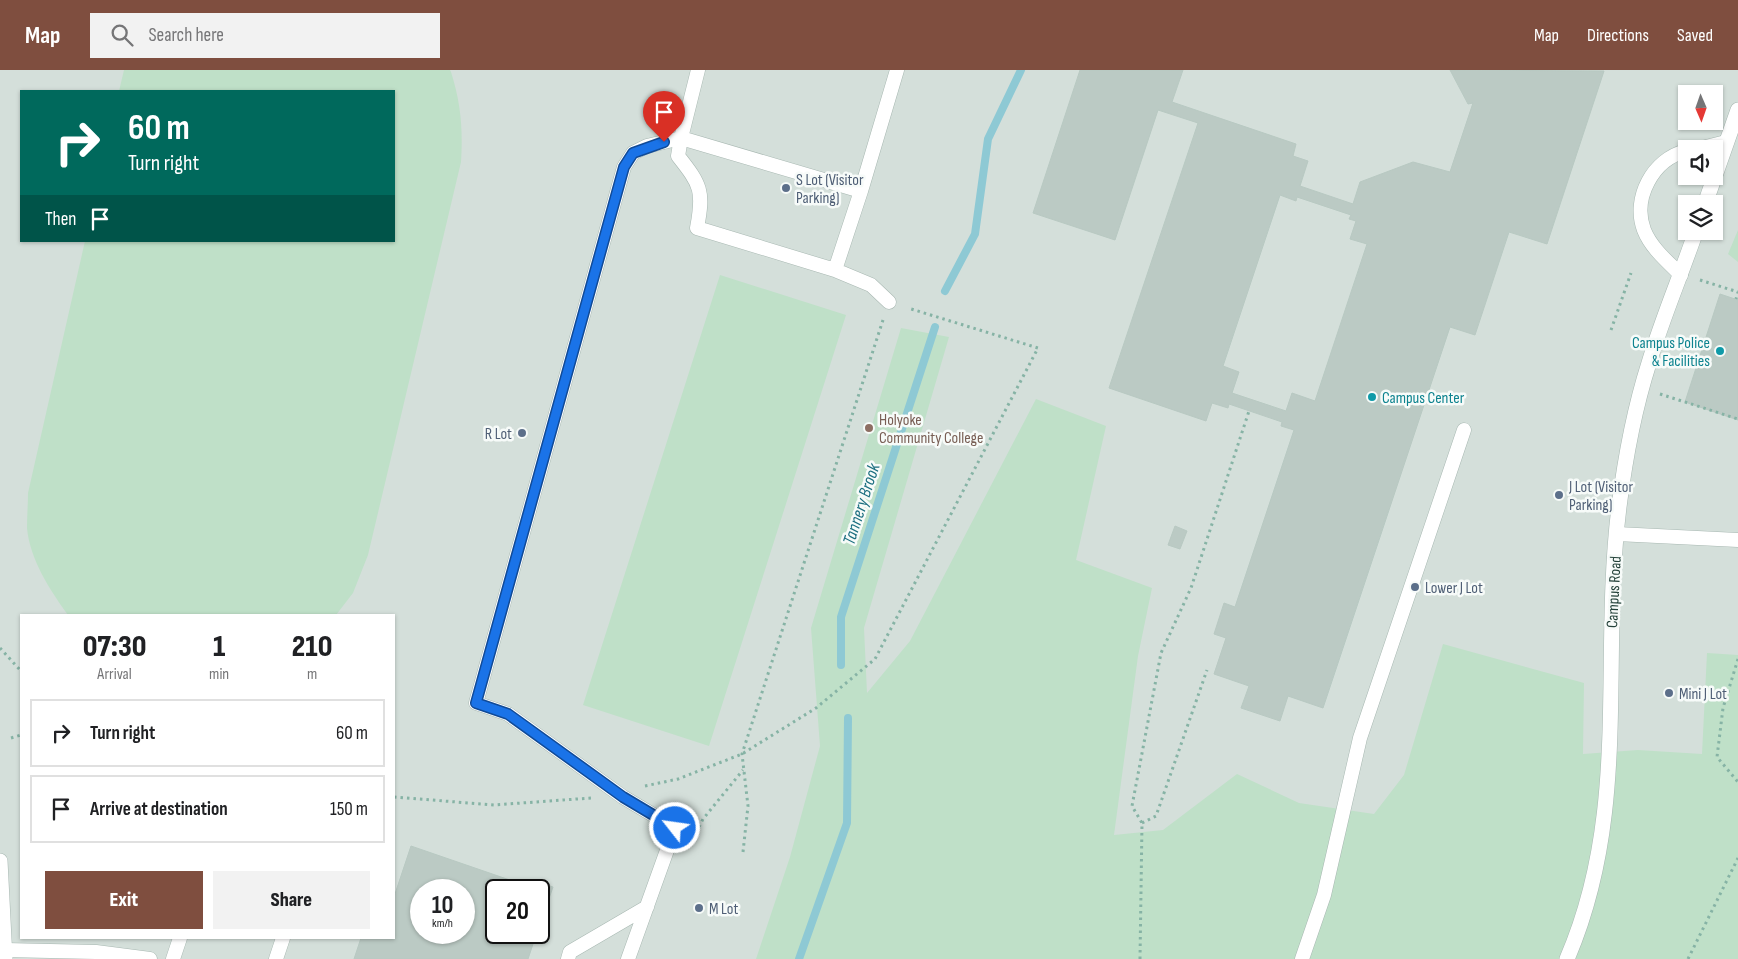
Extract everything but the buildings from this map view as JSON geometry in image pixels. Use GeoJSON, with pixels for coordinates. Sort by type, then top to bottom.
{"type":"FeatureCollection","features":[{"type":"Feature","properties":{"kind":"street"},"geometry":{"type":"LineString","coordinates":[[1708,195],[1738,110]]}},
{"type":"Feature","properties":{"kind":"street","name":"Campus Road"},"geometry":{"type":"LineString","coordinates":[[1567,959],[1590,896],[1598,863],[1607,803],[1610,743],[1611,639],[1617,534],[1628,445],[1648,364],[1693,240]]}},
{"type":"Feature","properties":{"kind":"street"},"geometry":{"type":"LineString","coordinates":[[0,861],[5,954]]}},
{"type":"Feature","properties":{"kind":"lane"},"geometry":{"type":"LineString","coordinates":[[698,70],[678,156],[698,181],[702,204],[697,228],[835,270],[871,285],[889,302]]}},
{"type":"Feature","properties":{"kind":"lane"},"geometry":{"type":"LineString","coordinates":[[835,270],[897,70]]}},
{"type":"Feature","properties":{"kind":"lane"},"geometry":{"type":"LineString","coordinates":[[628,959],[675,828],[623,797],[508,714],[476,703],[624,167],[633,153],[647,146],[681,138],[861,191]]}},
{"type":"Feature","properties":{"kind":"lane"},"geometry":{"type":"LineString","coordinates":[[1678,156],[1655,169],[1641,200],[1644,230],[1658,253],[1681,275]]}},
{"type":"Feature","properties":{"kind":"lane"},"geometry":{"type":"LineString","coordinates":[[1302,959],[1324,895],[1360,738],[1464,430]]}},
{"type":"Feature","properties":{"kind":"lane"},"geometry":{"type":"LineString","coordinates":[[1617,534],[1738,540]]}},
{"type":"Feature","properties":{"kind":"lane"},"geometry":{"type":"LineString","coordinates":[[568,959],[570,952],[646,907]]}},
{"type":"Feature","properties":{"kind":"lane"},"geometry":{"type":"LineString","coordinates":[[173,959],[180,939]]}},
{"type":"Feature","properties":{"kind":"lane"},"geometry":{"type":"LineString","coordinates":[[276,959],[283,939]]}},
{"type":"Feature","properties":{"kind":"lane"},"geometry":{"type":"LineString","coordinates":[[5,954],[96,952],[150,959]]}},
{"type":"Feature","properties":{"kind":"path"},"geometry":{"type":"LineString","coordinates":[[1610,330],[1631,273]]}},
{"type":"Feature","properties":{"kind":"path"},"geometry":{"type":"LineString","coordinates":[[1700,280],[1738,292],[1736,299]]}},
{"type":"Feature","properties":{"kind":"path"},"geometry":{"type":"LineString","coordinates":[[743,852],[748,806],[742,754],[889,302]]}},
{"type":"Feature","properties":{"kind":"path"},"geometry":{"type":"LineString","coordinates":[[641,787],[678,779],[742,754],[816,708],[875,659],[1038,348],[913,309]]}},
{"type":"Feature","properties":{"kind":"path"},"geometry":{"type":"LineString","coordinates":[[1660,394],[1738,420]]}},
{"type":"Feature","properties":{"kind":"path"},"geometry":{"type":"LineString","coordinates":[[1140,959],[1142,824],[1132,806],[1161,653],[1191,588],[1248,411]]}},
{"type":"Feature","properties":{"kind":"path"},"geometry":{"type":"LineString","coordinates":[[0,648],[20,670]]}},
{"type":"Feature","properties":{"kind":"path"},"geometry":{"type":"LineString","coordinates":[[1738,660],[1722,708],[1717,757],[1738,782]]}},
{"type":"Feature","properties":{"kind":"path"},"geometry":{"type":"LineString","coordinates":[[1142,824],[1156,816],[1207,670]]}},
{"type":"Feature","properties":{"kind":"path"},"geometry":{"type":"LineString","coordinates":[[11,738],[20,735]]}},
{"type":"Feature","properties":{"kind":"path"},"geometry":{"type":"LineString","coordinates":[[695,835],[703,819],[744,770]]}},
{"type":"Feature","properties":{"kind":"path"},"geometry":{"type":"LineString","coordinates":[[395,797],[494,805],[581,800],[599,796]]}},
{"type":"Feature","properties":{"kind":"path"},"geometry":{"type":"LineString","coordinates":[[1688,959],[1738,858]]}},
{"type":"Feature","properties":{"kind":"shaded area","name":"Holyoke Community College"},"geometry":{"type":"Polygon","coordinates":[[[0,70],[1738,70],[1738,959],[0,959],[0,70]]]}},
{"type":"Feature","properties":{"kind":"green space"},"geometry":{"type":"Polygon","coordinates":[[[124,70],[450,70],[451,72],[460,116],[462,138],[461,162],[368,555],[353,593],[337,614],[67,614],[48,585],[32,552],[27,528],[28,493],[85,242],[395,242],[395,90],[119,90],[124,70]]]}},
{"type":"Feature","properties":{"kind":"green space"},"geometry":{"type":"Polygon","coordinates":[[[1738,230],[1738,262],[1728,254],[1738,230]]]}},
{"type":"Feature","properties":{"kind":"green space"},"geometry":{"type":"Polygon","coordinates":[[[720,275],[846,315],[709,746],[583,705],[720,275]]]}},
{"type":"Feature","properties":{"kind":"green space"},"geometry":{"type":"Polygon","coordinates":[[[901,328],[949,337],[864,628],[867,693],[910,641],[1036,399],[1106,426],[1076,560],[1152,588],[1138,656],[1114,835],[1163,830],[1237,774],[1299,803],[1374,814],[1404,775],[1443,644],[1584,683],[1583,754],[1638,750],[1702,754],[1707,653],[1738,655],[1738,959],[756,959],[790,857],[820,746],[811,628],[901,328]]]}},
{"type":"Feature","properties":{"kind":"waterway","name":"Tannery Brook"},"geometry":{"type":"LineString","coordinates":[[945,291],[975,234],[988,139],[1021,70]]}},
{"type":"Feature","properties":{"kind":"waterway","name":"Tannery Brook"},"geometry":{"type":"LineString","coordinates":[[841,665],[841,617],[935,327]]}},
{"type":"Feature","properties":{"kind":"waterway","name":"Tannery Brook"},"geometry":{"type":"LineString","coordinates":[[799,959],[847,823],[848,718]]}},
{"type":"Feature","properties":{"kind":"place","name":"S Lot (Visitor Parking)"},"geometry":{"type":"Point","coordinates":[786,188]}},
{"type":"Feature","properties":{"kind":"place","name":"Campus Police & Facilities"},"geometry":{"type":"Point","coordinates":[1720,351]}},
{"type":"Feature","properties":{"kind":"place","name":"Campus Center"},"geometry":{"type":"Point","coordinates":[1372,397]}},
{"type":"Feature","properties":{"kind":"place","name":"Holyoke Community College"},"geometry":{"type":"Point","coordinates":[869,428]}},
{"type":"Feature","properties":{"kind":"place","name":"R Lot"},"geometry":{"type":"Point","coordinates":[522,433]}},
{"type":"Feature","properties":{"kind":"place","name":"J Lot (Visitor Parking)"},"geometry":{"type":"Point","coordinates":[1559,495]}},
{"type":"Feature","properties":{"kind":"place","name":"Lower J Lot"},"geometry":{"type":"Point","coordinates":[1415,587]}},
{"type":"Feature","properties":{"kind":"place","name":"Mini J Lot"},"geometry":{"type":"Point","coordinates":[1669,693]}},
{"type":"Feature","properties":{"kind":"place","name":"M Lot"},"geometry":{"type":"Point","coordinates":[699,908]}},
{"type":"Feature","properties":{"kind":"route"},"geometry":{"type":"LineString","coordinates":[[664,142],[647,146],[633,153],[624,167],[476,703],[508,714],[623,797],[675,828]]}}]}
